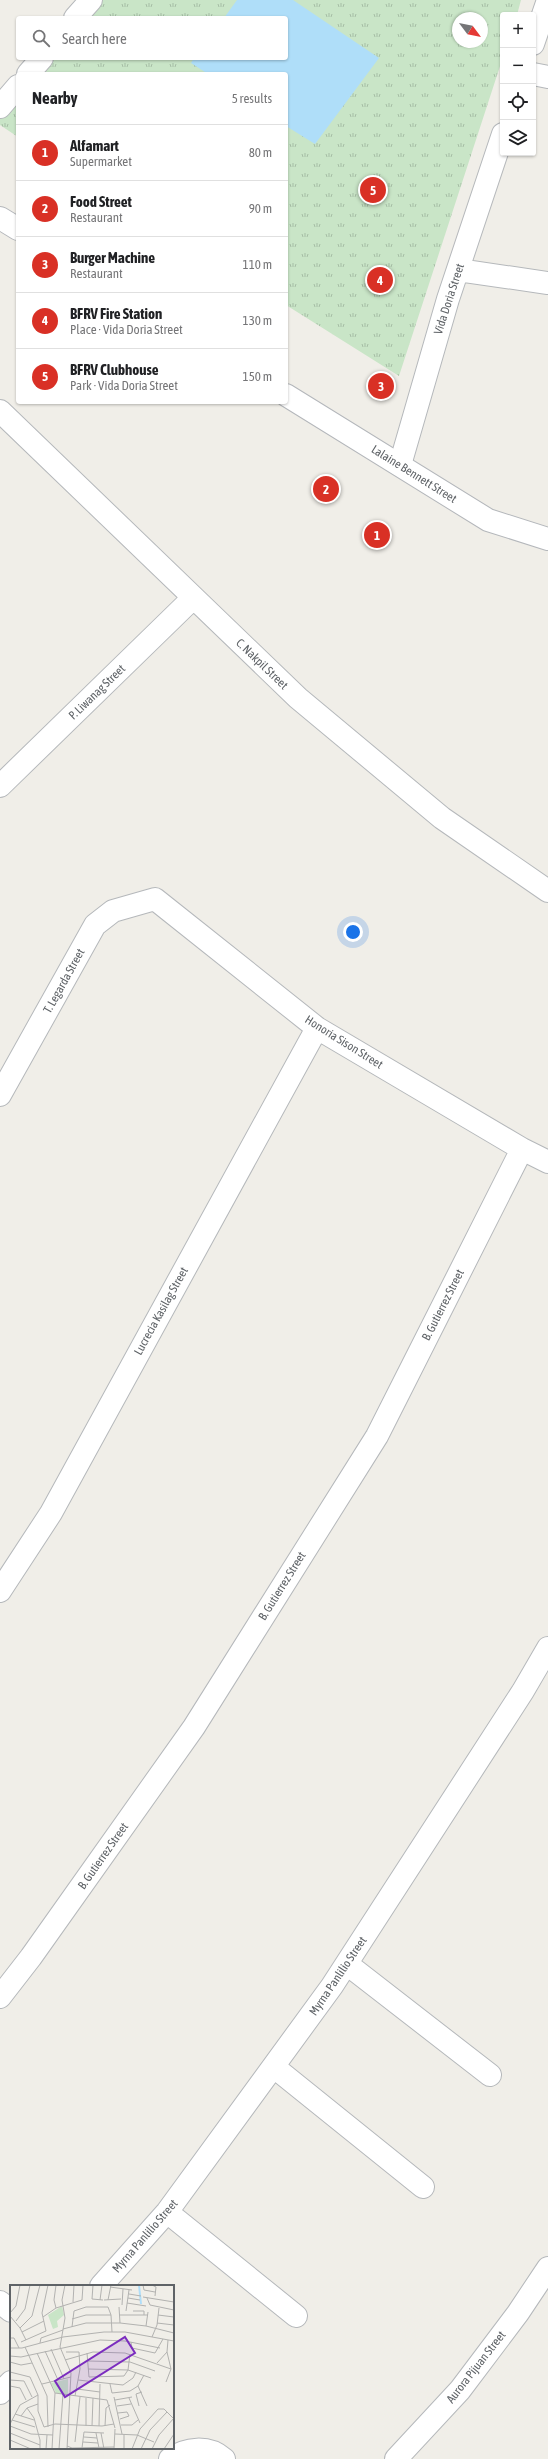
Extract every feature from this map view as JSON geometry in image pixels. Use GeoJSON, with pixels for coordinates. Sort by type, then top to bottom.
{"type":"FeatureCollection","features":[{"type":"Feature","properties":{"kind":"street"},"geometry":{"type":"LineString","coordinates":[[78,16],[91,0]]}},
{"type":"Feature","properties":{"kind":"street"},"geometry":{"type":"LineString","coordinates":[[536,35],[548,0]]}},
{"type":"Feature","properties":{"kind":"street"},"geometry":{"type":"LineString","coordinates":[[30,72],[40,60]]}},
{"type":"Feature","properties":{"kind":"street"},"geometry":{"type":"LineString","coordinates":[[536,75],[548,77]]}},
{"type":"Feature","properties":{"kind":"street"},"geometry":{"type":"LineString","coordinates":[[0,107],[16,88]]}},
{"type":"Feature","properties":{"kind":"street","name":"Vida Doria Street"},"geometry":{"type":"LineString","coordinates":[[400,465],[458,270],[500,143]]}},
{"type":"Feature","properties":{"kind":"street"},"geometry":{"type":"LineString","coordinates":[[0,218],[16,229]]}},
{"type":"Feature","properties":{"kind":"street"},"geometry":{"type":"LineString","coordinates":[[458,270],[548,283]]}},
{"type":"Feature","properties":{"kind":"street","name":"Lalaine Bennett Street"},"geometry":{"type":"LineString","coordinates":[[288,396],[488,520],[548,539]]}},
{"type":"Feature","properties":{"kind":"street","name":"C. Nakpil Street"},"geometry":{"type":"LineString","coordinates":[[3,420],[298,698],[430,808],[548,891]]}},
{"type":"Feature","properties":{"kind":"street","name":"P. Liwanag Street"},"geometry":{"type":"LineString","coordinates":[[0,786],[193,598]]}},
{"type":"Feature","properties":{"kind":"street","name":"Honoria Sison Street"},"geometry":{"type":"LineString","coordinates":[[156,899],[317,1028],[522,1149],[548,1162]]}},
{"type":"Feature","properties":{"kind":"street","name":"T. Legarda Street"},"geometry":{"type":"LineString","coordinates":[[0,1095],[95,925],[113,911],[156,899]]}},
{"type":"Feature","properties":{"kind":"street","name":"Lucrecia Kasilag Street"},"geometry":{"type":"LineString","coordinates":[[0,1591],[51,1512],[317,1028]]}},
{"type":"Feature","properties":{"kind":"street","name":"B. Gutierrez Street"},"geometry":{"type":"LineString","coordinates":[[0,1997],[31,1957],[194,1727],[377,1436],[522,1149]]}},
{"type":"Feature","properties":{"kind":"street","name":"Myrna Panlilio Street"},"geometry":{"type":"LineString","coordinates":[[102,2285],[167,2212],[274,2067],[347,1964],[523,1691],[548,1648]]}},
{"type":"Feature","properties":{"kind":"street"},"geometry":{"type":"LineString","coordinates":[[347,1964],[490,2075]]}},
{"type":"Feature","properties":{"kind":"street"},"geometry":{"type":"LineString","coordinates":[[274,2067],[423,2187]]}},
{"type":"Feature","properties":{"kind":"street"},"geometry":{"type":"LineString","coordinates":[[167,2212],[296,2316]]}},
{"type":"Feature","properties":{"kind":"street","name":"Aurora Pijuan Street"},"geometry":{"type":"LineString","coordinates":[[396,2459],[460,2390],[518,2313],[548,2268]]}},
{"type":"Feature","properties":{"kind":"street"},"geometry":{"type":"LineString","coordinates":[[0,2302],[10,2310]]}},
{"type":"Feature","properties":{"kind":"street"},"geometry":{"type":"LineString","coordinates":[[0,2393],[10,2383]]}},
{"type":"Feature","properties":{"kind":"street"},"geometry":{"type":"LineString","coordinates":[[170,2459],[188,2451],[205,2449],[224,2459]]}},
{"type":"Feature","properties":{"kind":"green space"},"geometry":{"type":"Polygon","coordinates":[[[87,0],[521,0],[518,12],[500,12],[500,66],[399,376],[288,306],[288,72],[29,72],[38,60],[288,60],[288,16],[75,16],[87,0]]]}},
{"type":"Feature","properties":{"kind":"green space"},"geometry":{"type":"Polygon","coordinates":[[[16,87],[16,136],[0,125],[0,107],[16,87]]]}},
{"type":"Feature","properties":{"kind":"water"},"geometry":{"type":"Polygon","coordinates":[[[237,0],[293,0],[379,58],[315,144],[288,127],[288,72],[205,72],[191,63],[193,60],[288,60],[288,16],[225,16],[237,0]]]}},
{"type":"Feature","properties":{"kind":"place","name":"BFRV Clubhouse"},"geometry":{"type":"Point","coordinates":[373,190]}},
{"type":"Feature","properties":{"kind":"place","name":"BFRV Fire Station"},"geometry":{"type":"Point","coordinates":[380,280]}},
{"type":"Feature","properties":{"kind":"place","name":"Burger Machine"},"geometry":{"type":"Point","coordinates":[381,386]}},
{"type":"Feature","properties":{"kind":"place","name":"Food Street"},"geometry":{"type":"Point","coordinates":[326,489]}},
{"type":"Feature","properties":{"kind":"place","name":"Alfamart"},"geometry":{"type":"Point","coordinates":[377,535]}}]}
